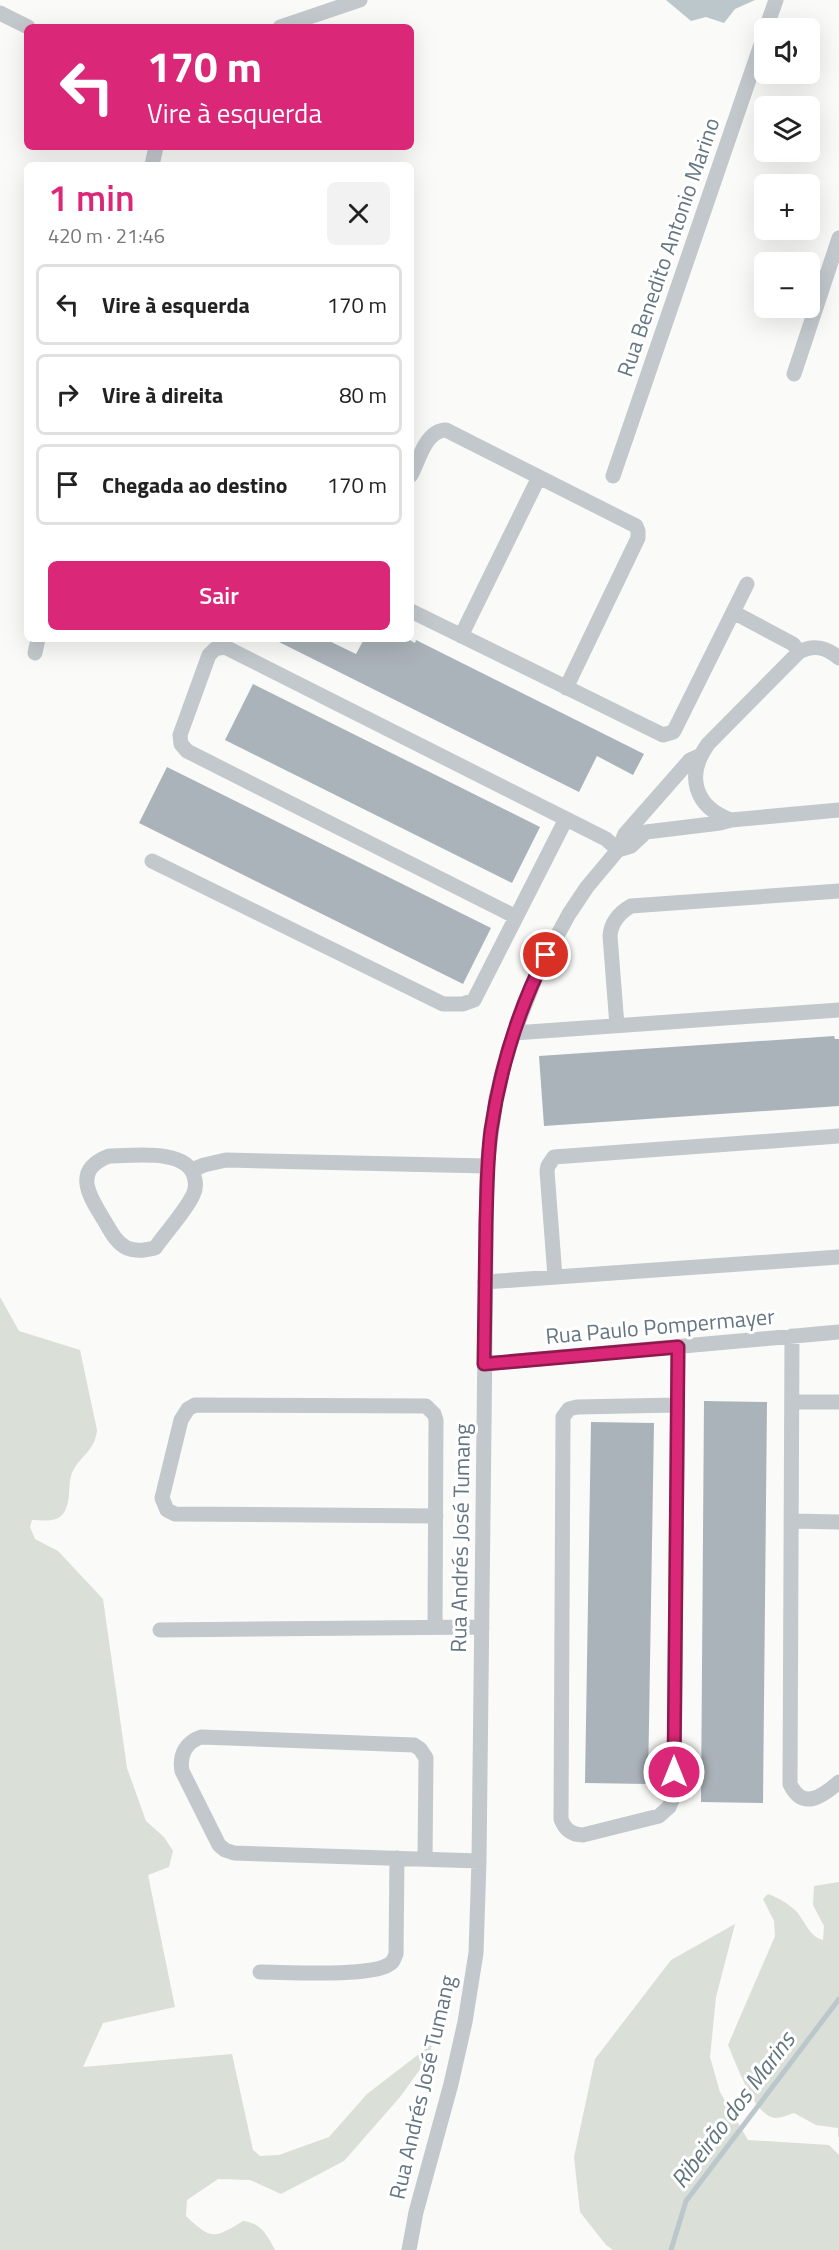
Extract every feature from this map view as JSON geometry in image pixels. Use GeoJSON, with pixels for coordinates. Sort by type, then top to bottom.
{"type":"FeatureCollection","features":[{"type":"Feature","properties":{"kind":"street"},"geometry":{"type":"LineString","coordinates":[[289,24],[360,0]]}},
{"type":"Feature","properties":{"kind":"street","name":"Rua Benedito Antonio Marino"},"geometry":{"type":"LineString","coordinates":[[770,18],[776,0]]}},
{"type":"Feature","properties":{"kind":"street"},"geometry":{"type":"LineString","coordinates":[[0,13],[24,25]]}},
{"type":"Feature","properties":{"kind":"street","name":"Rua Benedito Antonio Marino"},"geometry":{"type":"LineString","coordinates":[[613,476],[754,66]]}},
{"type":"Feature","properties":{"kind":"street"},"geometry":{"type":"LineString","coordinates":[[794,374],[839,238]]}},
{"type":"Feature","properties":{"kind":"street"},"geometry":{"type":"LineString","coordinates":[[414,469],[430,437],[436,431],[446,430],[636,526],[638,538],[566,688]]}},
{"type":"Feature","properties":{"kind":"street"},"geometry":{"type":"LineString","coordinates":[[461,636],[539,477]]}},
{"type":"Feature","properties":{"kind":"street"},"geometry":{"type":"LineString","coordinates":[[414,613],[658,733],[668,734],[675,729],[747,584]]}},
{"type":"Feature","properties":{"kind":"street"},"geometry":{"type":"LineString","coordinates":[[733,612],[793,644],[799,652]]}},
{"type":"Feature","properties":{"kind":"street"},"geometry":{"type":"LineString","coordinates":[[516,917],[187,752],[181,744],[180,735],[209,655],[215,649],[225,647],[606,839],[618,850]]}},
{"type":"Feature","properties":{"kind":"street"},"geometry":{"type":"LineString","coordinates":[[618,850],[624,834],[690,760],[701,754],[799,652],[805,648],[819,647],[839,657]]}},
{"type":"Feature","properties":{"kind":"street"},"geometry":{"type":"LineString","coordinates":[[701,754],[696,766],[695,779],[698,791],[711,810],[731,820]]}},
{"type":"Feature","properties":{"kind":"street"},"geometry":{"type":"LineString","coordinates":[[618,850],[632,846],[646,832],[731,820],[839,810]]}},
{"type":"Feature","properties":{"kind":"street"},"geometry":{"type":"LineString","coordinates":[[152,861],[443,1004],[464,1004],[474,1000],[566,819]]}},
{"type":"Feature","properties":{"kind":"street","name":"Rua Andrés José Tumang"},"geometry":{"type":"LineString","coordinates":[[409,2250],[416,2212],[451,2084],[465,2022],[476,1953],[487,1166],[496,1098],[514,1033],[530,990],[554,941],[587,887],[618,850]]}},
{"type":"Feature","properties":{"kind":"street"},"geometry":{"type":"LineString","coordinates":[[617,1026],[610,936],[613,922],[624,910],[632,906],[839,891]]}},
{"type":"Feature","properties":{"kind":"street"},"geometry":{"type":"LineString","coordinates":[[514,1033],[839,1010]]}},
{"type":"Feature","properties":{"kind":"street"},"geometry":{"type":"LineString","coordinates":[[555,1277],[548,1171],[548,1166],[554,1157],[839,1136]]}},
{"type":"Feature","properties":{"kind":"street"},"geometry":{"type":"LineString","coordinates":[[109,1156],[171,1157],[186,1164],[192,1170],[195,1178],[194,1194],[155,1248],[145,1251],[126,1247],[117,1242],[88,1196],[86,1187],[91,1169],[96,1163],[109,1156]]}},
{"type":"Feature","properties":{"kind":"street"},"geometry":{"type":"LineString","coordinates":[[192,1170],[226,1160],[487,1166]]}},
{"type":"Feature","properties":{"kind":"street"},"geometry":{"type":"LineString","coordinates":[[485,1282],[839,1257]]}},
{"type":"Feature","properties":{"kind":"street","name":"Rua Paulo Pompermayer"},"geometry":{"type":"LineString","coordinates":[[484,1364],[839,1332]]}},
{"type":"Feature","properties":{"kind":"street"},"geometry":{"type":"LineString","coordinates":[[792,1336],[789,1784],[798,1795],[810,1799],[826,1794],[839,1782]]}},
{"type":"Feature","properties":{"kind":"street"},"geometry":{"type":"LineString","coordinates":[[677,1405],[577,1407],[569,1409],[563,1417],[561,1819],[566,1828],[574,1834],[583,1835],[659,1816],[669,1807],[674,1795],[678,1347]]}},
{"type":"Feature","properties":{"kind":"street"},"geometry":{"type":"LineString","coordinates":[[792,1402],[839,1402]]}},
{"type":"Feature","properties":{"kind":"street"},"geometry":{"type":"LineString","coordinates":[[435,1627],[436,1516],[436,1420],[430,1409],[422,1404],[195,1405],[188,1409],[181,1420],[162,1498],[167,1510],[175,1514],[436,1516]]}},
{"type":"Feature","properties":{"kind":"street"},"geometry":{"type":"LineString","coordinates":[[791,1521],[839,1522]]}},
{"type":"Feature","properties":{"kind":"street"},"geometry":{"type":"LineString","coordinates":[[160,1630],[482,1627]]}},
{"type":"Feature","properties":{"kind":"street"},"geometry":{"type":"LineString","coordinates":[[425,1859],[426,1758],[414,1745],[201,1737],[191,1742],[183,1752],[182,1771],[219,1845],[225,1850],[234,1853],[479,1861]]}},
{"type":"Feature","properties":{"kind":"street"},"geometry":{"type":"LineString","coordinates":[[260,1972],[361,1972],[392,1962],[396,1954],[397,1858]]}},
{"type":"Feature","properties":{"kind":"shaded area"},"geometry":{"type":"Polygon","coordinates":[[[666,0],[755,0],[735,9],[724,23],[706,17],[691,21],[666,0]]]}},
{"type":"Feature","properties":{"kind":"shaded area"},"geometry":{"type":"Polygon","coordinates":[[[0,1297],[19,1331],[80,1350],[97,1430],[96,1437],[72,1473],[68,1504],[63,1514],[53,1520],[32,1520],[30,1527],[35,1539],[58,1551],[103,1599],[127,1768],[146,1821],[164,1837],[173,1851],[169,1867],[148,1875],[175,2007],[103,2023],[83,2067],[232,2054],[253,2150],[260,2156],[279,2155],[329,2137],[367,2094],[432,2044],[429,2057],[400,2097],[344,2161],[281,2194],[250,2180],[218,2179],[187,2200],[186,2216],[207,2233],[219,2234],[243,2221],[249,2222],[263,2231],[275,2250],[0,2250],[0,1297]]]}},
{"type":"Feature","properties":{"kind":"shaded area"},"geometry":{"type":"Polygon","coordinates":[[[839,1882],[838,2138],[838,2128],[816,2125],[794,2113],[777,2118],[767,2115],[753,2099],[728,2045],[775,1936],[774,1921],[763,1899],[768,1894],[780,1899],[797,1912],[811,1932],[823,1940],[824,1926],[813,1905],[814,1886],[839,1882]]]}},
{"type":"Feature","properties":{"kind":"shaded area"},"geometry":{"type":"Polygon","coordinates":[[[735,1924],[716,1997],[710,2057],[720,2092],[748,2140],[829,2145],[839,2155],[839,2250],[613,2250],[606,2245],[580,2212],[574,2157],[595,2059],[671,1960],[735,1924]]]}},
{"type":"Feature","properties":{"kind":"building"},"geometry":{"type":"Polygon","coordinates":[[[416,640],[644,754],[633,775],[597,756],[579,792],[279,642],[331,642],[356,654],[362,642],[415,643],[416,640]]]}},
{"type":"Feature","properties":{"kind":"building"},"geometry":{"type":"Polygon","coordinates":[[[253,684],[540,827],[512,883],[225,740],[253,684]]]}},
{"type":"Feature","properties":{"kind":"building"},"geometry":{"type":"Polygon","coordinates":[[[167,767],[491,928],[463,984],[139,823],[167,767]]]}},
{"type":"Feature","properties":{"kind":"building"},"geometry":{"type":"Polygon","coordinates":[[[834,1036],[835,1039],[839,1039],[839,1106],[544,1126],[539,1056],[834,1036]]]}},
{"type":"Feature","properties":{"kind":"building"},"geometry":{"type":"Polygon","coordinates":[[[704,1401],[767,1402],[763,1803],[701,1802],[704,1401]]]}},
{"type":"Feature","properties":{"kind":"building"},"geometry":{"type":"Polygon","coordinates":[[[591,1422],[654,1423],[648,1784],[585,1783],[591,1422]]]}},
{"type":"Feature","properties":{"kind":"waterway","name":"Ribeirão dos Marins"},"geometry":{"type":"LineString","coordinates":[[671,2250],[686,2201],[839,1999]]}},
{"type":"Feature","properties":{"kind":"route"},"geometry":{"type":"LineString","coordinates":[[546,955],[514,1033],[496,1098],[487,1166],[484,1364],[678,1347],[674,1772]]}}]}
